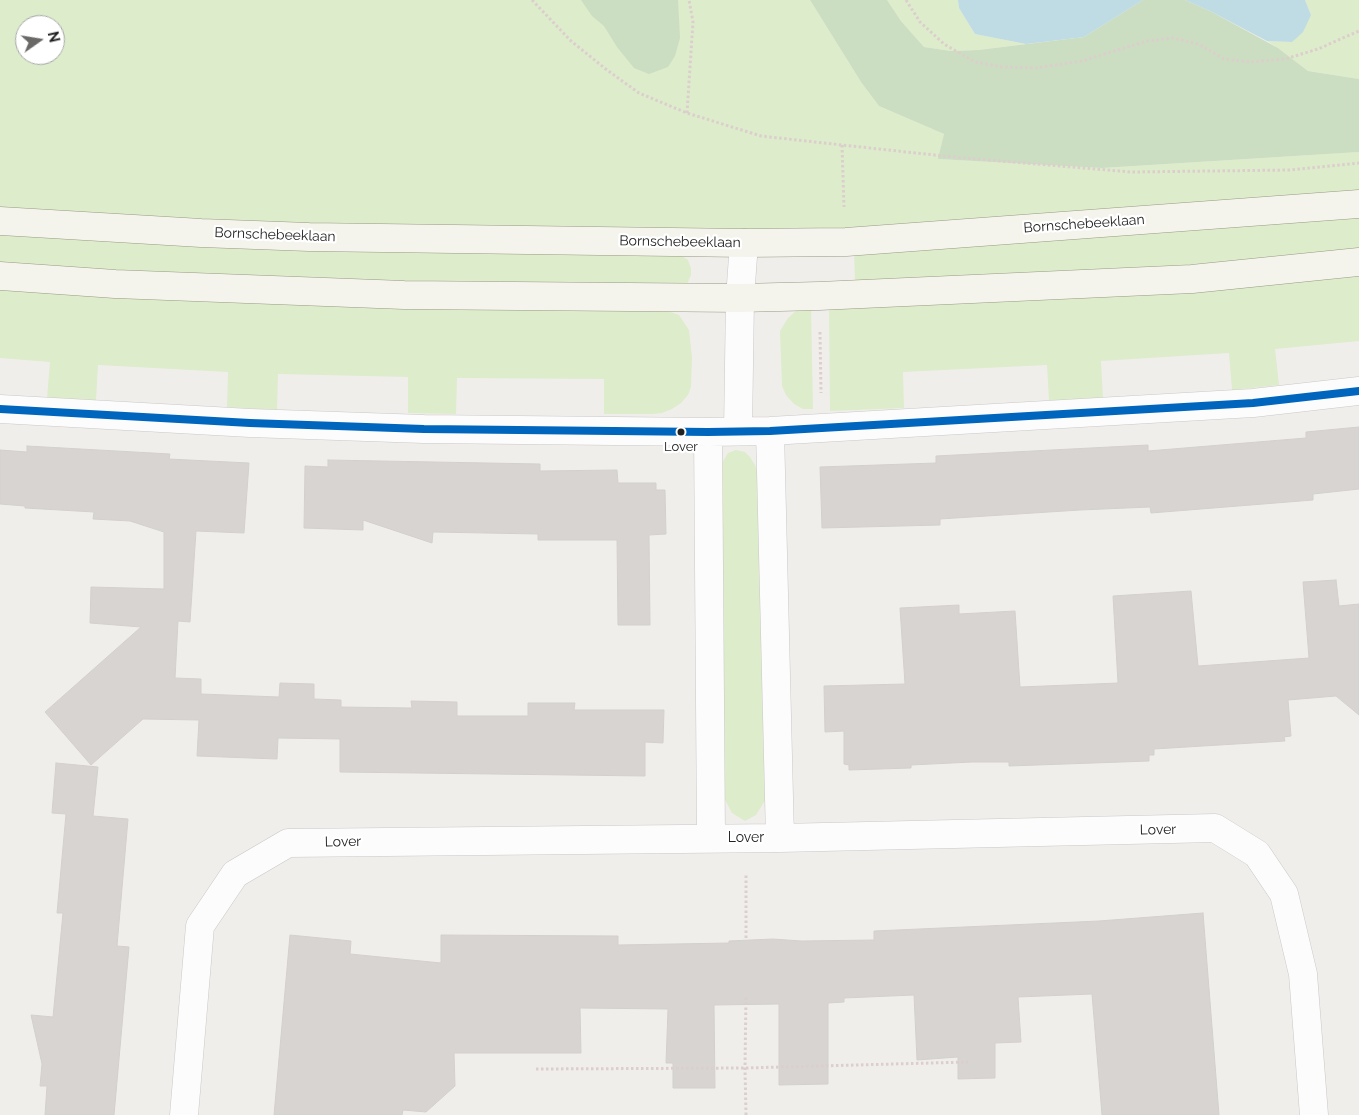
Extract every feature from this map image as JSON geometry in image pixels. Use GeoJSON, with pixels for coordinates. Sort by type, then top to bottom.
{"type":"FeatureCollection","features":[{"type":"Feature","properties":{"kind":"street","name":"Bornschebeeklaan"},"geometry":{"type":"LineString","coordinates":[[0,221],[200,233],[309,237],[744,243],[856,241],[1359,204]]}},
{"type":"Feature","properties":{"kind":"street"},"geometry":{"type":"LineString","coordinates":[[738,431],[740,298],[744,243]]}},
{"type":"Feature","properties":{"kind":"street"},"geometry":{"type":"LineString","coordinates":[[0,276],[115,284],[404,295],[740,298],[1192,279],[1359,262]]}},
{"type":"Feature","properties":{"kind":"street"},"geometry":{"type":"LineString","coordinates":[[0,409],[250,423],[424,429],[708,432],[1253,403],[1359,391]]}},
{"type":"Feature","properties":{"kind":"street","name":"Lover"},"geometry":{"type":"LineString","coordinates":[[770,430],[780,838]]}},
{"type":"Feature","properties":{"kind":"street","name":"Lover"},"geometry":{"type":"LineString","coordinates":[[708,432],[711,838]]}},
{"type":"Feature","properties":{"kind":"street","name":"Lover"},"geometry":{"type":"LineString","coordinates":[[184,1115],[200,926],[235,874],[288,843],[780,838],[1215,828],[1257,854],[1284,894],[1303,974],[1314,1115]]}},
{"type":"Feature","properties":{"kind":"path"},"geometry":{"type":"LineString","coordinates":[[532,0],[571,41],[639,93],[686,113],[761,136],[953,157],[1131,172],[1291,170],[1359,163]]}},
{"type":"Feature","properties":{"kind":"path"},"geometry":{"type":"LineString","coordinates":[[686,113],[693,22],[689,0]]}},
{"type":"Feature","properties":{"kind":"path"},"geometry":{"type":"LineString","coordinates":[[906,0],[920,22],[944,44],[975,62],[1002,67],[1036,68],[1082,60],[1147,41],[1173,38],[1198,44],[1224,59],[1250,62],[1285,60],[1318,49],[1359,31]]}},
{"type":"Feature","properties":{"kind":"path"},"geometry":{"type":"LineString","coordinates":[[746,838],[746,938]]}},
{"type":"Feature","properties":{"kind":"path"},"geometry":{"type":"LineString","coordinates":[[746,995],[746,1115]]}},
{"type":"Feature","properties":{"kind":"path"},"geometry":{"type":"LineString","coordinates":[[536,1069],[745,1068],[968,1062]]}},
{"type":"Feature","properties":{"kind":"green space"},"geometry":{"type":"Polygon","coordinates":[[[0,0],[810,0],[861,82],[879,106],[944,134],[939,159],[1102,168],[1359,152],[1359,195],[1018,221],[836,229],[565,233],[0,212],[0,0]]]}},
{"type":"Feature","properties":{"kind":"green space"},"geometry":{"type":"Polygon","coordinates":[[[581,0],[678,0],[680,38],[675,56],[668,67],[649,74],[634,68],[617,47],[604,26],[592,16],[581,0]]]}},
{"type":"Feature","properties":{"kind":"green space"},"geometry":{"type":"Polygon","coordinates":[[[810,0],[887,0],[901,21],[924,47],[951,51],[978,50],[1084,37],[1143,0],[1185,0],[1210,11],[1278,48],[1308,71],[1359,79],[1359,152],[1102,168],[938,159],[944,134],[879,106],[861,82],[810,0]]]}},
{"type":"Feature","properties":{"kind":"green space"},"geometry":{"type":"Polygon","coordinates":[[[887,0],[958,0],[959,8],[975,34],[1026,44],[978,50],[951,51],[924,47],[901,21],[887,0]]]}},
{"type":"Feature","properties":{"kind":"green space"},"geometry":{"type":"Polygon","coordinates":[[[1305,0],[1359,0],[1359,79],[1308,71],[1267,41],[1292,42],[1311,15],[1305,0]]]}},
{"type":"Feature","properties":{"kind":"green space"},"geometry":{"type":"Polygon","coordinates":[[[1359,214],[1359,252],[1130,271],[855,284],[854,249],[1359,214]]]}},
{"type":"Feature","properties":{"kind":"green space"},"geometry":{"type":"Polygon","coordinates":[[[0,231],[679,254],[688,260],[691,275],[687,284],[537,290],[0,269],[0,231]]]}},
{"type":"Feature","properties":{"kind":"green space"},"geometry":{"type":"Polygon","coordinates":[[[1359,271],[1359,341],[1275,349],[1279,385],[1232,390],[1229,353],[1101,361],[1103,398],[1049,401],[1047,365],[903,372],[904,408],[830,411],[829,307],[1359,271]]]}},
{"type":"Feature","properties":{"kind":"green space"},"geometry":{"type":"Polygon","coordinates":[[[0,287],[659,308],[679,315],[689,330],[692,357],[691,387],[688,395],[681,403],[662,413],[604,414],[604,379],[457,378],[456,414],[408,413],[408,377],[278,374],[277,410],[227,407],[228,372],[98,365],[96,400],[47,398],[50,362],[0,358],[0,287]]]}},
{"type":"Feature","properties":{"kind":"green space"},"geometry":{"type":"Polygon","coordinates":[[[811,307],[813,409],[803,409],[794,404],[786,395],[782,386],[780,331],[788,318],[797,310],[811,307]]]}},
{"type":"Feature","properties":{"kind":"green space"},"geometry":{"type":"Polygon","coordinates":[[[736,450],[745,452],[750,457],[758,475],[766,799],[756,815],[745,821],[732,813],[723,796],[719,468],[728,453],[736,450]]]}},
{"type":"Feature","properties":{"kind":"water"},"geometry":{"type":"Polygon","coordinates":[[[958,0],[1143,0],[1084,37],[1026,44],[975,34],[959,8],[958,0]]]}},
{"type":"Feature","properties":{"kind":"water"},"geometry":{"type":"Polygon","coordinates":[[[1185,0],[1305,0],[1311,15],[1303,32],[1292,42],[1267,41],[1185,0]]]}},
{"type":"Feature","properties":{"kind":"building"},"geometry":{"type":"Polygon","coordinates":[[[1359,427],[1359,489],[1313,494],[1313,500],[1151,513],[1150,507],[1080,510],[940,519],[940,525],[822,528],[820,467],[936,463],[936,456],[1148,445],[1148,451],[1306,438],[1306,432],[1359,427]]]}},
{"type":"Feature","properties":{"kind":"building"},"geometry":{"type":"Polygon","coordinates":[[[27,446],[170,454],[169,459],[249,463],[244,533],[196,531],[190,622],[178,621],[175,678],[201,679],[201,694],[279,697],[280,683],[314,684],[314,699],[341,700],[341,707],[412,708],[411,701],[457,702],[457,716],[528,716],[528,703],[575,703],[574,710],[664,710],[663,743],[645,742],[645,776],[340,772],[340,739],[278,738],[277,759],[197,756],[199,720],[143,719],[91,765],[45,712],[141,627],[90,623],[91,587],[164,589],[164,532],[130,521],[93,519],[94,512],[25,508],[25,506],[0,504],[0,450],[27,452],[27,446]]]}},
{"type":"Feature","properties":{"kind":"building"},"geometry":{"type":"Polygon","coordinates":[[[328,460],[540,464],[540,471],[617,470],[618,483],[656,483],[656,490],[665,490],[666,534],[649,535],[650,625],[618,625],[617,540],[538,540],[538,534],[433,532],[432,543],[363,520],[363,530],[304,528],[305,466],[328,467],[328,460]]]}},
{"type":"Feature","properties":{"kind":"building"},"geometry":{"type":"Polygon","coordinates":[[[1336,580],[1339,606],[1359,604],[1359,715],[1336,696],[1288,700],[1291,736],[1284,737],[1285,741],[1154,749],[1154,755],[1149,755],[1149,761],[1009,766],[1009,762],[972,762],[911,765],[911,768],[849,770],[849,765],[844,764],[844,731],[825,732],[824,686],[905,684],[900,608],[959,605],[959,614],[1015,611],[1020,687],[1118,683],[1113,596],[1191,591],[1198,666],[1309,658],[1303,582],[1336,580]]]}},
{"type":"Feature","properties":{"kind":"building"},"geometry":{"type":"Polygon","coordinates":[[[56,763],[98,767],[93,816],[128,819],[117,946],[129,947],[114,1115],[45,1115],[47,1086],[40,1086],[42,1064],[31,1015],[53,1017],[63,913],[57,913],[66,814],[52,813],[56,763]]]}},
{"type":"Feature","properties":{"kind":"building"},"geometry":{"type":"Polygon","coordinates":[[[1203,913],[1219,1115],[1102,1115],[1092,994],[1018,997],[1021,1042],[995,1043],[995,1078],[958,1079],[958,1057],[917,1060],[914,995],[844,998],[844,1002],[828,1003],[828,1084],[779,1085],[779,1004],[714,1005],[715,1088],[673,1088],[673,1063],[666,1063],[668,1009],[580,1008],[581,1053],[454,1053],[455,1086],[426,1112],[403,1110],[402,1115],[274,1115],[290,935],[351,941],[350,954],[441,963],[441,935],[618,936],[618,945],[729,943],[729,941],[773,939],[801,941],[874,940],[874,931],[1099,921],[1203,913]]]}},
{"type":"Feature","properties":{"kind":"transit line"},"geometry":{"type":"LineString","coordinates":[[0,409],[250,423],[424,429],[708,432],[770,431],[1253,403],[1359,391]]}},
{"type":"Feature","properties":{"kind":"place","name":"Lover"},"geometry":{"type":"Point","coordinates":[681,432]}}]}
